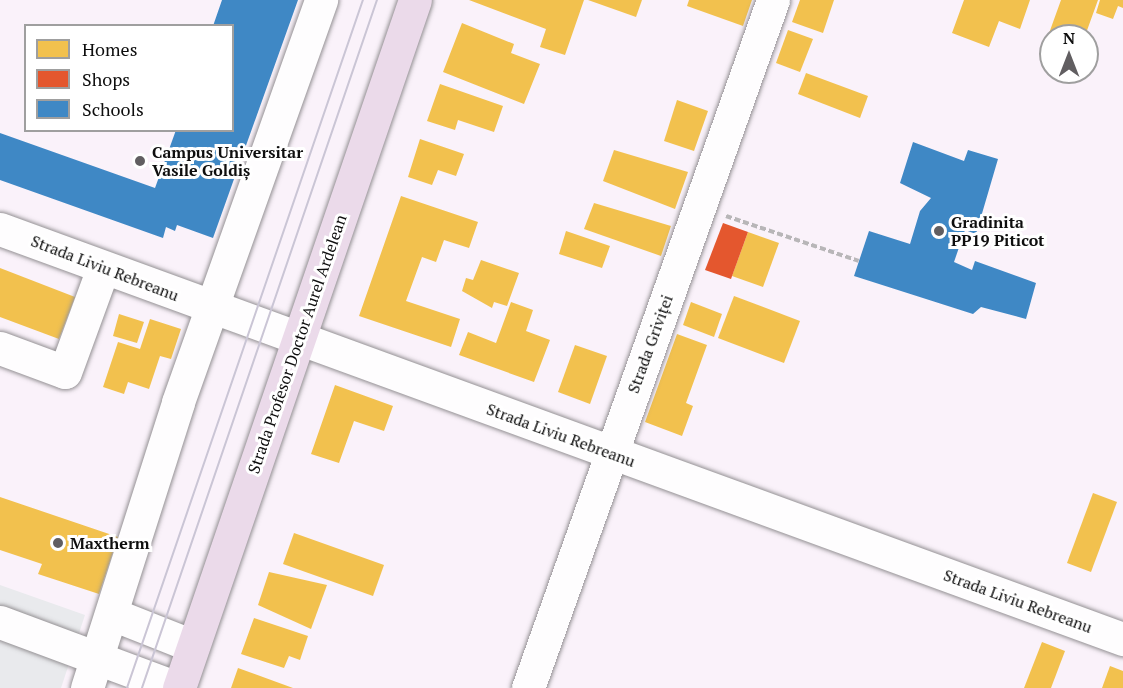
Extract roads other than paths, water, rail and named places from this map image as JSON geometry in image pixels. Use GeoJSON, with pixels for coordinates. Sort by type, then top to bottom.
{"type":"FeatureCollection","features":[{"type":"Feature","properties":{"kind":"main road","name":"Strada Profesor Doctor Aurel Ardelean"},"geometry":{"type":"LineString","coordinates":[[178,688],[415,0]]}},
{"type":"Feature","properties":{"kind":"street"},"geometry":{"type":"LineString","coordinates":[[87,688],[213,309],[321,0]]}},
{"type":"Feature","properties":{"kind":"street","name":"Strada Griviței"},"geometry":{"type":"LineString","coordinates":[[528,688],[773,0]]}},
{"type":"Feature","properties":{"kind":"street","name":"Strada Liviu Rebreanu"},"geometry":{"type":"LineString","coordinates":[[0,229],[213,309],[1123,639]]}},
{"type":"Feature","properties":{"kind":"street"},"geometry":{"type":"LineString","coordinates":[[0,348],[65,372],[104,268]]}},
{"type":"Feature","properties":{"kind":"street"},"geometry":{"type":"LineString","coordinates":[[112,614],[193,646]]}},
{"type":"Feature","properties":{"kind":"street"},"geometry":{"type":"LineString","coordinates":[[0,622],[178,688]]}},
{"type":"Feature","properties":{"kind":"tram line"},"geometry":{"type":"LineString","coordinates":[[127,688],[363,0]]}},
{"type":"Feature","properties":{"kind":"tram line"},"geometry":{"type":"LineString","coordinates":[[142,688],[377,0]]}},
{"type":"Feature","properties":{"kind":"place","name":"Campus Universitar Vasile Goldiș"},"geometry":{"type":"Point","coordinates":[140,161]}},
{"type":"Feature","properties":{"kind":"place","name":"Gradinita PP19 Piticot"},"geometry":{"type":"Point","coordinates":[939,231]}},
{"type":"Feature","properties":{"kind":"place","name":"Maxtherm"},"geometry":{"type":"Point","coordinates":[58,543]}}]}
